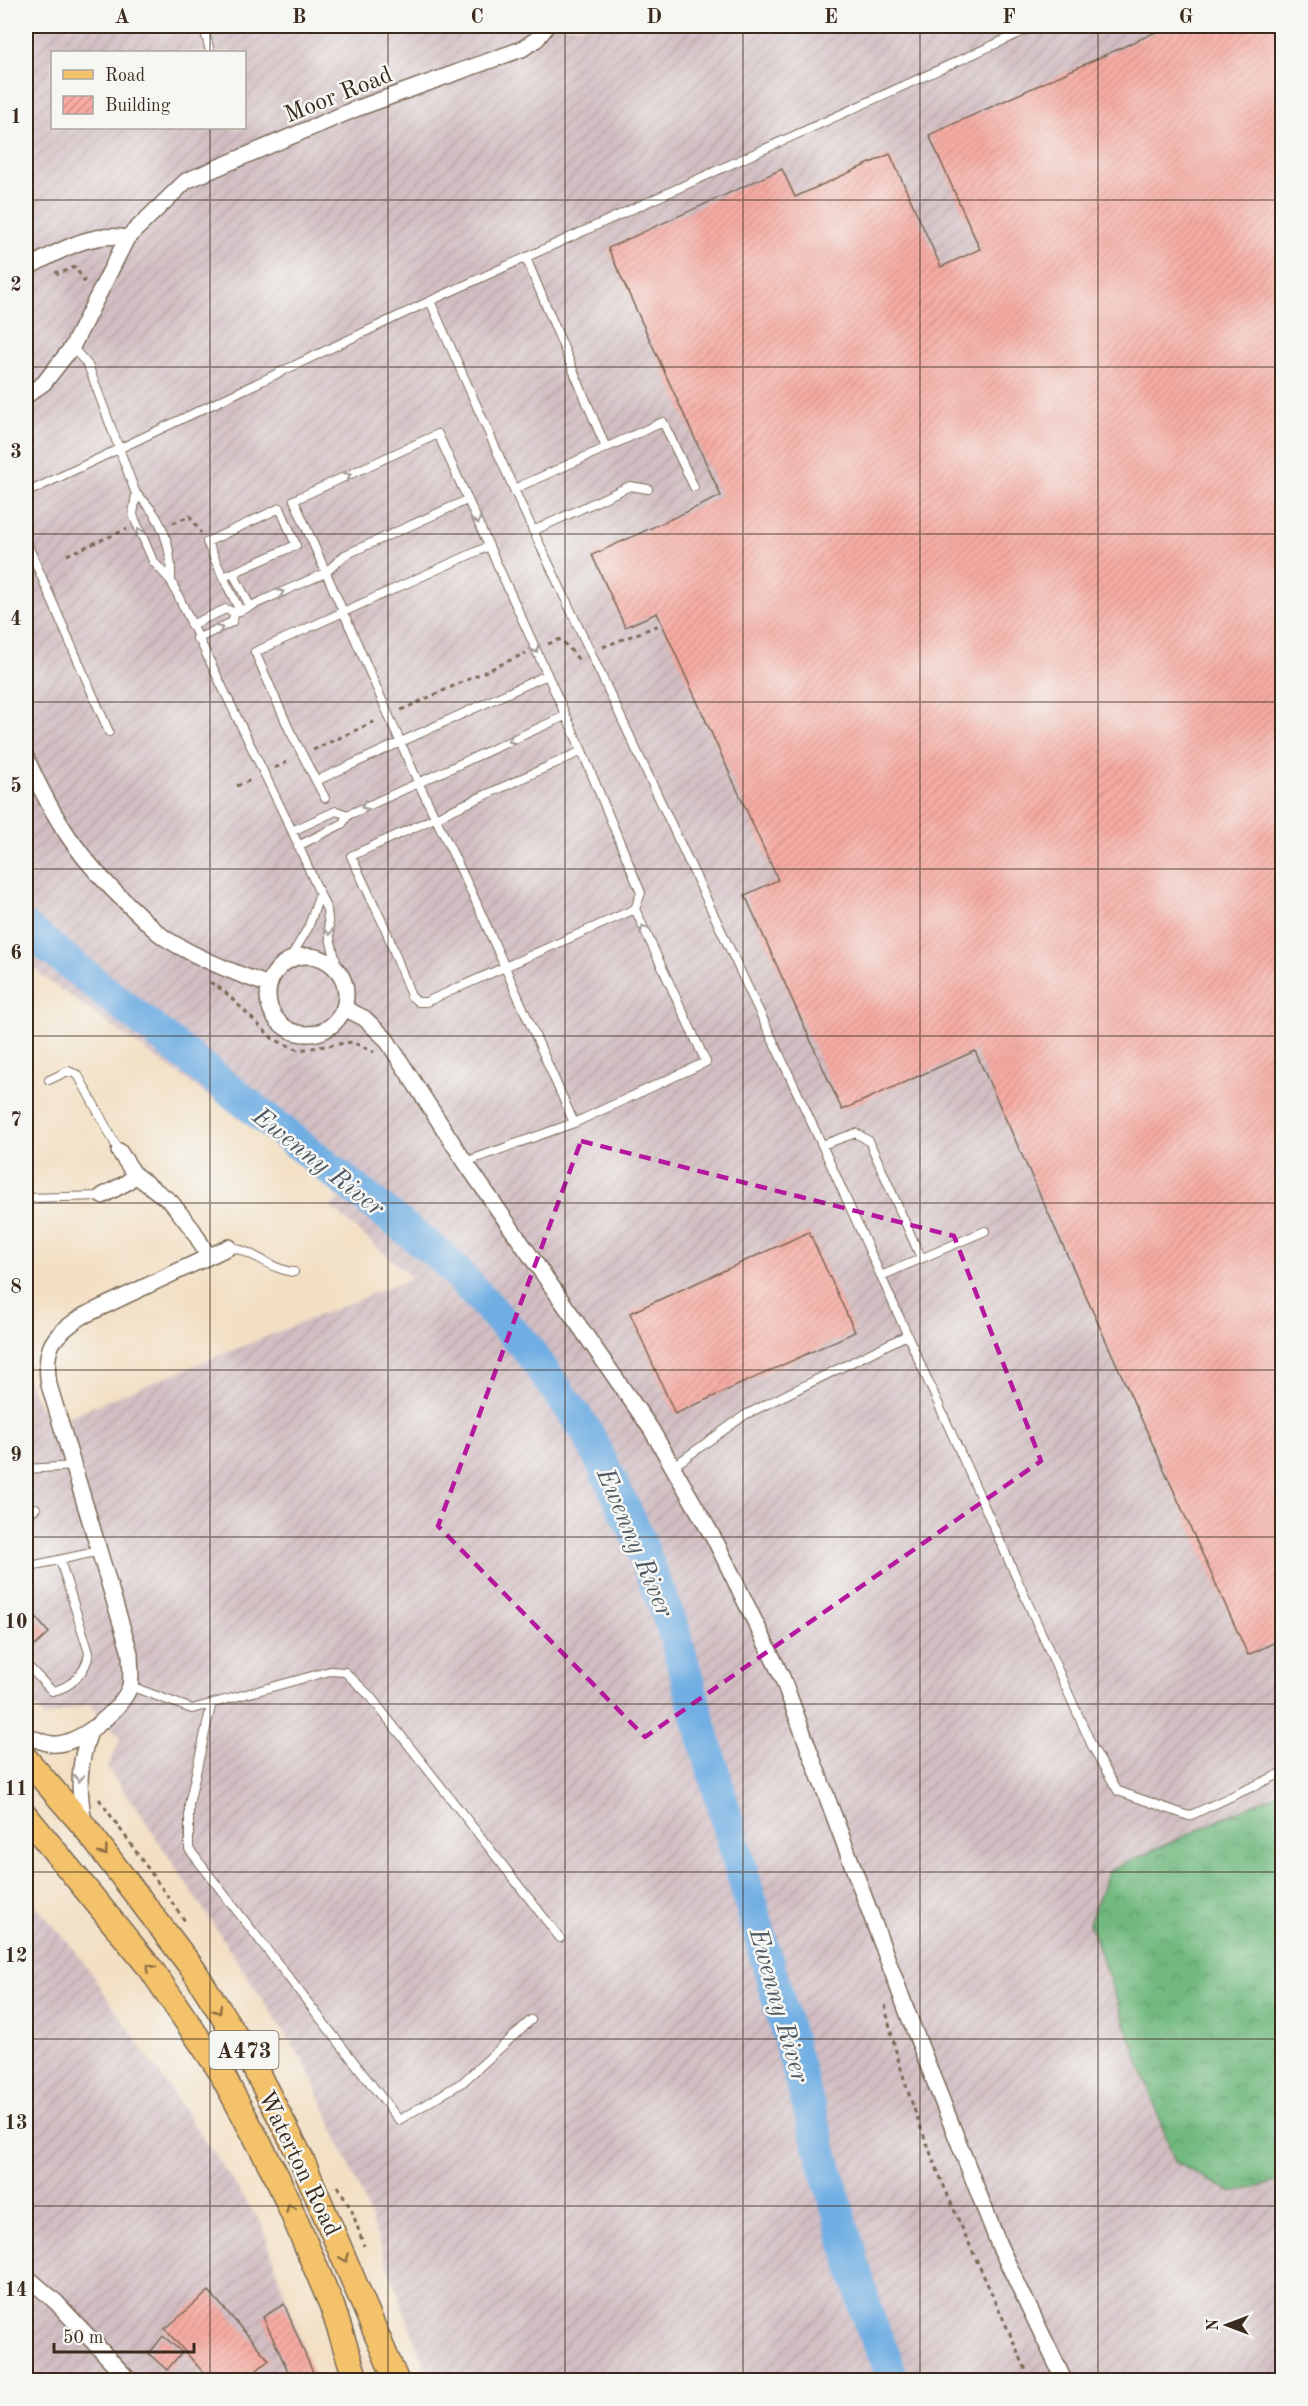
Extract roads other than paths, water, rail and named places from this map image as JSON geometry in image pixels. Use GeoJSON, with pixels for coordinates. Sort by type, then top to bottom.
{"type":"FeatureCollection","features":[{"type":"Feature","properties":{"kind":"main road","name":"Waterton Road"},"geometry":{"type":"LineString","coordinates":[[26,1759],[84,1826],[193,1969],[250,2060],[302,2158],[396,2380]]}},
{"type":"Feature","properties":{"kind":"main road","name":"Waterton Road"},"geometry":{"type":"LineString","coordinates":[[26,1816],[151,1969],[219,2068],[277,2177],[332,2306],[356,2380]]}},
{"type":"Feature","properties":{"kind":"street","name":"Moor Road"},"geometry":{"type":"LineString","coordinates":[[26,396],[44,383],[72,347],[127,238],[186,181],[353,110],[522,49],[537,39],[547,26]]}},
{"type":"Feature","properties":{"kind":"street"},"geometry":{"type":"LineString","coordinates":[[26,268],[82,242],[114,235],[127,238]]}},
{"type":"Feature","properties":{"kind":"street"},"geometry":{"type":"LineString","coordinates":[[26,757],[47,805],[75,848],[105,884],[166,939],[225,970],[269,985]]}},
{"type":"Feature","properties":{"kind":"street"},"geometry":{"type":"LineString","coordinates":[[302,956],[315,956],[328,961],[338,970],[347,995],[339,1019],[320,1032],[296,1032],[285,1027],[274,1014],[268,997],[269,985],[280,967],[289,960],[302,956]]}},
{"type":"Feature","properties":{"kind":"street"},"geometry":{"type":"LineString","coordinates":[[344,1008],[364,1018],[386,1039],[465,1162],[575,1317],[674,1466],[717,1544],[782,1677],[911,2022],[999,2245],[1064,2380]]}},
{"type":"Feature","properties":{"kind":"street"},"geometry":{"type":"LineString","coordinates":[[119,1151],[135,1175],[171,1202],[193,1230],[208,1256]]}},
{"type":"Feature","properties":{"kind":"street"},"geometry":{"type":"LineString","coordinates":[[102,1196],[126,1183],[135,1175]]}},
{"type":"Feature","properties":{"kind":"street"},"geometry":{"type":"LineString","coordinates":[[26,1737],[52,1744],[70,1743],[90,1731],[115,1708],[130,1686],[130,1653],[49,1385],[45,1363],[47,1352],[64,1328],[83,1316],[229,1247]]}},
{"type":"Feature","properties":{"kind":"street"},"geometry":{"type":"LineString","coordinates":[[84,1826],[78,1778],[81,1757],[90,1731]]}},
{"type":"Feature","properties":{"kind":"street"},"geometry":{"type":"LineString","coordinates":[[26,2276],[56,2302],[129,2380]]}},
{"type":"Feature","properties":{"kind":"lane"},"geometry":{"type":"LineString","coordinates":[[195,26],[205,31],[220,26]]}},
{"type":"Feature","properties":{"kind":"lane"},"geometry":{"type":"LineString","coordinates":[[26,493],[430,301],[1035,26]]}},
{"type":"Feature","properties":{"kind":"lane"},"geometry":{"type":"LineString","coordinates":[[205,31],[210,51]]}},
{"type":"Feature","properties":{"kind":"lane"},"geometry":{"type":"LineString","coordinates":[[526,258],[606,448]]}},
{"type":"Feature","properties":{"kind":"lane"},"geometry":{"type":"LineString","coordinates":[[430,301],[533,531],[822,1145],[1093,1748],[1118,1791],[1189,1816],[1282,1773]]}},
{"type":"Feature","properties":{"kind":"lane"},"geometry":{"type":"LineString","coordinates":[[72,347],[88,365],[136,494],[133,515],[153,561],[171,581],[262,774],[292,831],[327,910],[330,938],[338,970]]}},
{"type":"Feature","properties":{"kind":"lane"},"geometry":{"type":"LineString","coordinates":[[514,489],[663,422],[694,487]]}},
{"type":"Feature","properties":{"kind":"lane"},"geometry":{"type":"LineString","coordinates":[[465,1162],[574,1123],[706,1062],[635,909],[641,893],[582,751],[438,434],[294,500],[418,782],[574,1123]]}},
{"type":"Feature","properties":{"kind":"lane"},"geometry":{"type":"LineString","coordinates":[[533,531],[630,486],[648,489]]}},
{"type":"Feature","properties":{"kind":"lane"},"geometry":{"type":"LineString","coordinates":[[136,494],[151,506],[168,545],[171,554],[171,581]]}},
{"type":"Feature","properties":{"kind":"lane"},"geometry":{"type":"LineString","coordinates":[[197,639],[232,622],[237,612],[325,573],[345,555],[468,500]]}},
{"type":"Feature","properties":{"kind":"lane"},"geometry":{"type":"LineString","coordinates":[[224,577],[296,545],[280,508],[207,542],[224,577],[237,612]]}},
{"type":"Feature","properties":{"kind":"lane"},"geometry":{"type":"LineString","coordinates":[[26,541],[109,732]]}},
{"type":"Feature","properties":{"kind":"lane"},"geometry":{"type":"LineString","coordinates":[[325,798],[302,755],[255,652],[489,546]]}},
{"type":"Feature","properties":{"kind":"lane"},"geometry":{"type":"LineString","coordinates":[[233,573],[250,606]]}},
{"type":"Feature","properties":{"kind":"lane"},"geometry":{"type":"LineString","coordinates":[[191,626],[226,609],[237,612]]}},
{"type":"Feature","properties":{"kind":"lane"},"geometry":{"type":"LineString","coordinates":[[316,781],[547,675]]}},
{"type":"Feature","properties":{"kind":"lane"},"geometry":{"type":"LineString","coordinates":[[298,846],[342,824],[348,814],[565,716]]}},
{"type":"Feature","properties":{"kind":"lane"},"geometry":{"type":"LineString","coordinates":[[582,751],[351,856],[386,930],[411,996],[418,1002],[426,1002],[635,909]]}},
{"type":"Feature","properties":{"kind":"lane"},"geometry":{"type":"LineString","coordinates":[[292,831],[336,811],[348,814]]}},
{"type":"Feature","properties":{"kind":"lane"},"geometry":{"type":"LineString","coordinates":[[289,960],[308,928],[320,894]]}},
{"type":"Feature","properties":{"kind":"lane"},"geometry":{"type":"LineString","coordinates":[[49,1080],[68,1071],[78,1075],[119,1151]]}},
{"type":"Feature","properties":{"kind":"lane"},"geometry":{"type":"LineString","coordinates":[[822,1145],[856,1133],[869,1141],[921,1258]]}},
{"type":"Feature","properties":{"kind":"lane"},"geometry":{"type":"LineString","coordinates":[[27,1198],[102,1196]]}},
{"type":"Feature","properties":{"kind":"lane"},"geometry":{"type":"LineString","coordinates":[[881,1276],[985,1231]]}},
{"type":"Feature","properties":{"kind":"lane"},"geometry":{"type":"LineString","coordinates":[[229,1247],[244,1249],[281,1271],[294,1272]]}},
{"type":"Feature","properties":{"kind":"lane"},"geometry":{"type":"LineString","coordinates":[[674,1466],[745,1415],[907,1335]]}},
{"type":"Feature","properties":{"kind":"lane"},"geometry":{"type":"LineString","coordinates":[[26,1469],[75,1466]]}},
{"type":"Feature","properties":{"kind":"lane"},"geometry":{"type":"LineString","coordinates":[[26,1516],[36,1508]]}},
{"type":"Feature","properties":{"kind":"lane"},"geometry":{"type":"LineString","coordinates":[[26,1567],[100,1551]]}},
{"type":"Feature","properties":{"kind":"lane"},"geometry":{"type":"LineString","coordinates":[[26,1664],[52,1690],[62,1689],[84,1671],[88,1663],[89,1653],[60,1560]]}},
{"type":"Feature","properties":{"kind":"lane"},"geometry":{"type":"LineString","coordinates":[[130,1686],[192,1709],[211,1706],[330,1671],[345,1672],[370,1696],[560,1938]]}},
{"type":"Feature","properties":{"kind":"lane"},"geometry":{"type":"LineString","coordinates":[[211,1706],[189,1804],[189,1849],[399,2120],[464,2082],[531,2020]]}},
{"type":"Feature","properties":{"kind":"waterway","name":"Ewenny River"},"geometry":{"type":"LineString","coordinates":[[26,929],[444,1259],[526,1347],[587,1432],[636,1533],[673,1629],[869,2320],[894,2380]]}}]}
